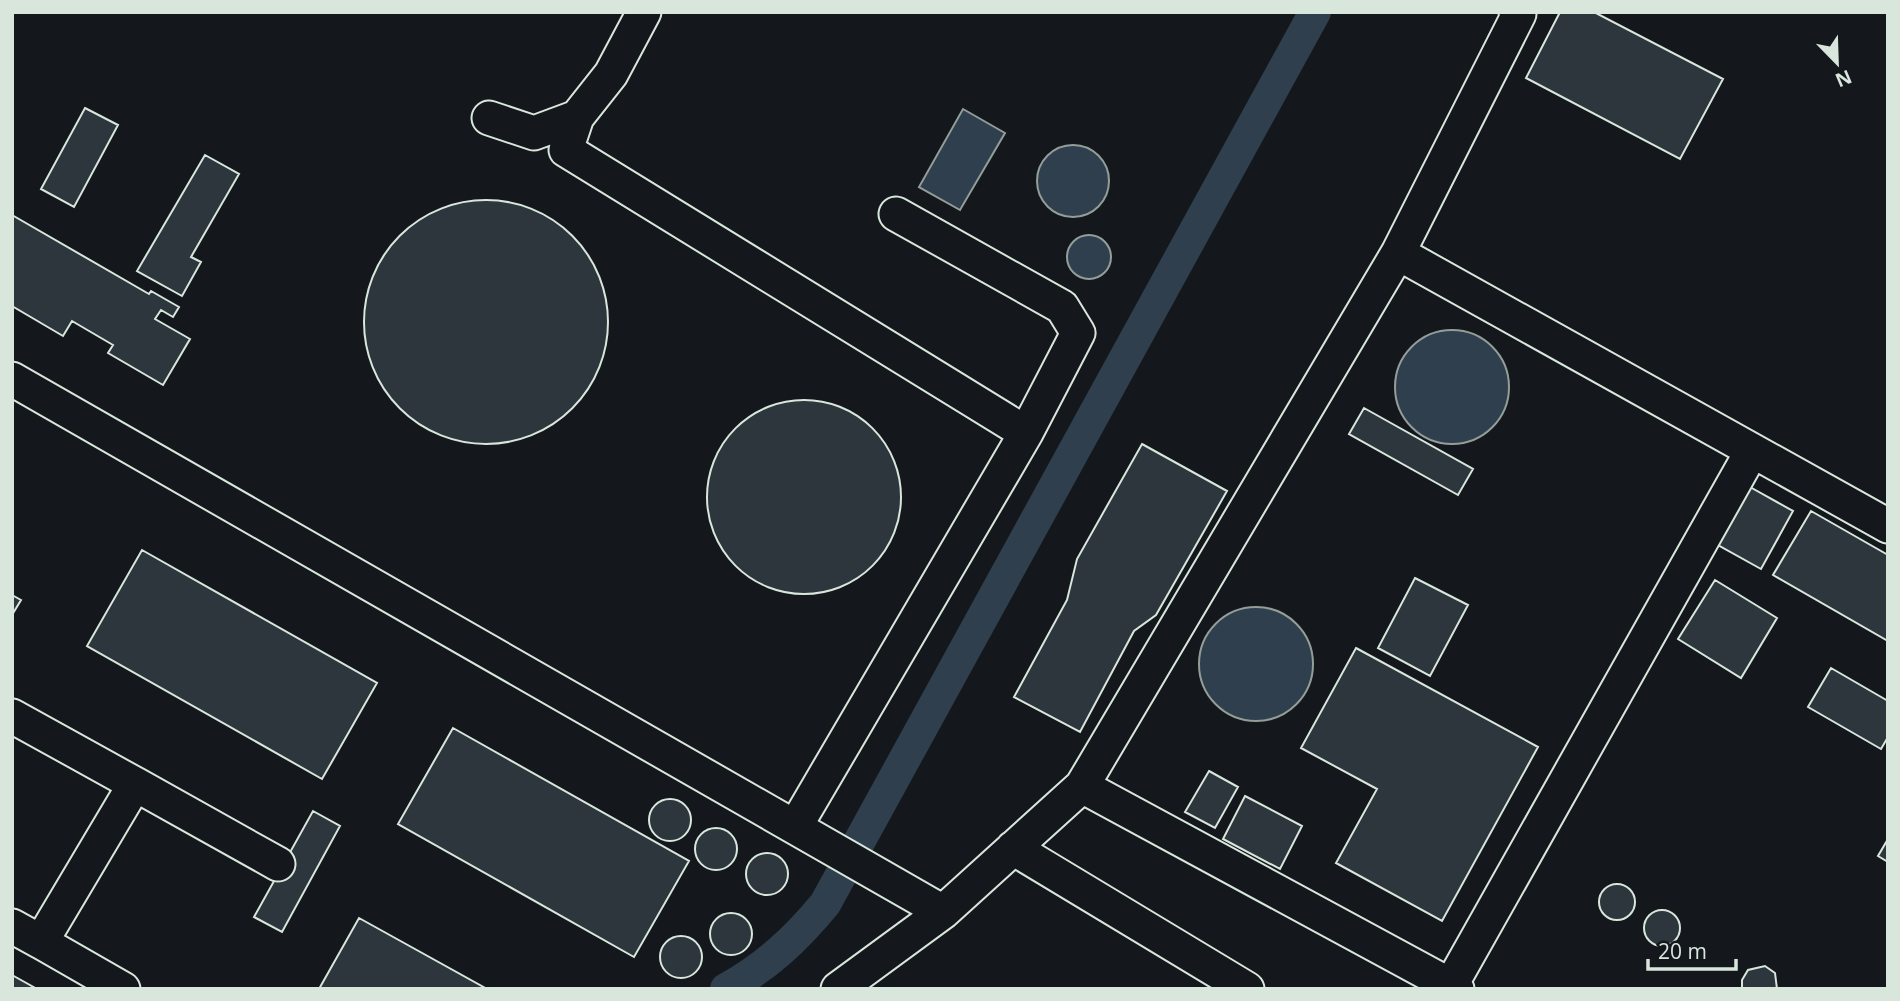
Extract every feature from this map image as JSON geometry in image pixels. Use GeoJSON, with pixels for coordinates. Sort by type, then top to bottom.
{"type":"FeatureCollection","features":[{"type":"Feature","properties":{"kind":"lane"},"geometry":{"type":"LineString","coordinates":[[644,12],[611,74],[577,117],[566,150],[1026,433]]}},
{"type":"Feature","properties":{"kind":"lane"},"geometry":{"type":"LineString","coordinates":[[838,989],[943,912],[1082,786],[1398,253],[1519,14],[1517,12]]}},
{"type":"Feature","properties":{"kind":"lane"},"geometry":{"type":"LineString","coordinates":[[489,118],[534,133],[577,117]]}},
{"type":"Feature","properties":{"kind":"lane"},"geometry":{"type":"LineString","coordinates":[[794,827],[1026,433],[1079,333],[1062,307],[896,214]]}},
{"type":"Feature","properties":{"kind":"lane"},"geometry":{"type":"LineString","coordinates":[[1398,253],[1888,526]]}},
{"type":"Feature","properties":{"kind":"lane"},"geometry":{"type":"LineString","coordinates":[[12,379],[943,912]]}},
{"type":"Feature","properties":{"kind":"lane"},"geometry":{"type":"LineString","coordinates":[[1082,786],[1454,987],[1752,451]]}},
{"type":"Feature","properties":{"kind":"lane"},"geometry":{"type":"LineString","coordinates":[[12,716],[278,864]]}},
{"type":"Feature","properties":{"kind":"lane"},"geometry":{"type":"LineString","coordinates":[[41,942],[135,785]]}},
{"type":"Feature","properties":{"kind":"lane"},"geometry":{"type":"LineString","coordinates":[[1013,848],[1247,989]]}},
{"type":"Feature","properties":{"kind":"lane"},"geometry":{"type":"LineString","coordinates":[[12,926],[123,989]]}},
{"type":"Feature","properties":{"kind":"water"},"geometry":{"type":"Polygon","coordinates":[[[963,109],[1005,133],[960,210],[919,187],[963,109]]]}},
{"type":"Feature","properties":{"kind":"water"},"geometry":{"type":"Polygon","coordinates":[[[1080,145],[1099,155],[1107,167],[1107,195],[1099,207],[1087,215],[1066,217],[1047,207],[1039,195],[1037,174],[1047,155],[1059,147],[1080,145]]]}},
{"type":"Feature","properties":{"kind":"water"},"geometry":{"type":"Polygon","coordinates":[[[1089,235],[1104,242],[1111,257],[1104,272],[1089,279],[1074,272],[1067,257],[1074,242],[1089,235]]]}},
{"type":"Feature","properties":{"kind":"water"},"geometry":{"type":"Polygon","coordinates":[[[1452,330],[1474,334],[1484,339],[1500,355],[1505,365],[1509,387],[1505,409],[1500,419],[1484,435],[1474,440],[1452,444],[1430,440],[1420,435],[1404,419],[1399,409],[1395,387],[1399,365],[1404,355],[1420,339],[1430,334],[1452,330]]]}},
{"type":"Feature","properties":{"kind":"water"},"geometry":{"type":"Polygon","coordinates":[[[1256,607],[1278,611],[1296,624],[1309,642],[1313,664],[1309,686],[1296,704],[1278,717],[1256,721],[1234,717],[1216,704],[1203,686],[1199,664],[1203,642],[1216,624],[1234,611],[1256,607]]]}},
{"type":"Feature","properties":{"kind":"building"},"geometry":{"type":"Polygon","coordinates":[[[1560,12],[1594,12],[1723,79],[1680,159],[1526,78],[1560,12]]]}},
{"type":"Feature","properties":{"kind":"building"},"geometry":{"type":"Polygon","coordinates":[[[85,108],[118,125],[74,207],[41,189],[85,108]]]}},
{"type":"Feature","properties":{"kind":"building"},"geometry":{"type":"Polygon","coordinates":[[[205,155],[239,174],[191,257],[201,262],[182,296],[137,271],[205,155]]]}},
{"type":"Feature","properties":{"kind":"building"},"geometry":{"type":"Polygon","coordinates":[[[474,200],[498,200],[522,205],[544,214],[573,235],[588,254],[599,275],[606,298],[606,346],[599,369],[588,390],[573,409],[544,430],[522,439],[498,444],[474,444],[450,439],[428,430],[408,417],[391,400],[378,380],[369,358],[364,334],[364,310],[369,286],[378,264],[391,244],[408,227],[428,214],[450,205],[474,200]]]}},
{"type":"Feature","properties":{"kind":"building"},"geometry":{"type":"Polygon","coordinates":[[[12,215],[149,294],[151,291],[179,307],[173,317],[161,310],[155,319],[190,339],[163,385],[108,353],[113,345],[72,321],[63,336],[12,306],[12,215]]]}},
{"type":"Feature","properties":{"kind":"building"},"geometry":{"type":"Polygon","coordinates":[[[804,400],[841,407],[873,428],[894,460],[901,497],[894,534],[873,566],[841,587],[804,594],[767,587],[735,566],[714,534],[707,497],[714,460],[735,428],[767,407],[804,400]]]}},
{"type":"Feature","properties":{"kind":"building"},"geometry":{"type":"Polygon","coordinates":[[[1364,408],[1473,469],[1458,495],[1349,434],[1364,408]]]}},
{"type":"Feature","properties":{"kind":"building"},"geometry":{"type":"Polygon","coordinates":[[[1142,444],[1227,491],[1156,615],[1134,631],[1080,732],[1014,697],[1067,600],[1077,559],[1142,444]]]}},
{"type":"Feature","properties":{"kind":"building"},"geometry":{"type":"Polygon","coordinates":[[[1750,487],[1793,511],[1761,569],[1718,545],[1750,487]]]}},
{"type":"Feature","properties":{"kind":"building"},"geometry":{"type":"Polygon","coordinates":[[[1811,511],[1888,555],[1888,641],[1773,575],[1811,511]]]}},
{"type":"Feature","properties":{"kind":"building"},"geometry":{"type":"Polygon","coordinates":[[[142,550],[377,683],[322,779],[87,646],[142,550]]]}},
{"type":"Feature","properties":{"kind":"building"},"geometry":{"type":"Polygon","coordinates":[[[1415,578],[1468,605],[1430,676],[1378,648],[1415,578]]]}},
{"type":"Feature","properties":{"kind":"building"},"geometry":{"type":"Polygon","coordinates":[[[1715,580],[1777,618],[1741,678],[1678,639],[1715,580]]]}},
{"type":"Feature","properties":{"kind":"building"},"geometry":{"type":"Polygon","coordinates":[[[12,595],[21,600],[12,615],[12,595]]]}},
{"type":"Feature","properties":{"kind":"building"},"geometry":{"type":"Polygon","coordinates":[[[1356,648],[1538,747],[1442,921],[1336,863],[1377,789],[1301,748],[1356,648]]]}},
{"type":"Feature","properties":{"kind":"building"},"geometry":{"type":"Polygon","coordinates":[[[1831,668],[1888,701],[1888,737],[1881,749],[1808,707],[1831,668]]]}},
{"type":"Feature","properties":{"kind":"building"},"geometry":{"type":"Polygon","coordinates":[[[453,728],[689,861],[634,957],[398,824],[453,728]]]}},
{"type":"Feature","properties":{"kind":"building"},"geometry":{"type":"Polygon","coordinates":[[[1209,771],[1238,787],[1215,828],[1185,812],[1209,771]]]}},
{"type":"Feature","properties":{"kind":"building"},"geometry":{"type":"Polygon","coordinates":[[[1245,796],[1302,826],[1280,869],[1223,839],[1245,796]]]}},
{"type":"Feature","properties":{"kind":"building"},"geometry":{"type":"Polygon","coordinates":[[[670,799],[685,805],[691,820],[685,835],[670,841],[655,835],[649,820],[655,805],[670,799]]]}},
{"type":"Feature","properties":{"kind":"building"},"geometry":{"type":"Polygon","coordinates":[[[313,811],[340,826],[282,932],[254,917],[313,811]]]}},
{"type":"Feature","properties":{"kind":"building"},"geometry":{"type":"Polygon","coordinates":[[[716,828],[731,834],[737,849],[731,864],[716,870],[701,864],[695,849],[701,834],[716,828]]]}},
{"type":"Feature","properties":{"kind":"building"},"geometry":{"type":"Polygon","coordinates":[[[1888,839],[1888,862],[1878,856],[1888,839]]]}},
{"type":"Feature","properties":{"kind":"building"},"geometry":{"type":"Polygon","coordinates":[[[767,853],[782,859],[788,874],[782,889],[767,895],[752,889],[746,874],[752,859],[767,853]]]}},
{"type":"Feature","properties":{"kind":"building"},"geometry":{"type":"Polygon","coordinates":[[[1617,884],[1630,889],[1635,902],[1630,915],[1617,920],[1604,915],[1599,902],[1604,889],[1617,884]]]}},
{"type":"Feature","properties":{"kind":"building"},"geometry":{"type":"Polygon","coordinates":[[[1662,910],[1675,915],[1680,928],[1675,941],[1662,946],[1649,941],[1644,928],[1649,915],[1662,910]]]}},
{"type":"Feature","properties":{"kind":"building"},"geometry":{"type":"Polygon","coordinates":[[[731,913],[746,919],[752,934],[746,949],[731,955],[716,949],[710,934],[716,919],[731,913]]]}},
{"type":"Feature","properties":{"kind":"building"},"geometry":{"type":"Polygon","coordinates":[[[359,918],[487,989],[319,989],[359,918]]]}},
{"type":"Feature","properties":{"kind":"building"},"geometry":{"type":"Polygon","coordinates":[[[681,936],[696,942],[702,957],[696,972],[681,978],[666,972],[660,957],[666,942],[681,936]]]}},
{"type":"Feature","properties":{"kind":"building"},"geometry":{"type":"Polygon","coordinates":[[[1765,966],[1775,973],[1777,989],[1742,989],[1742,980],[1748,970],[1765,966]]]}},
{"type":"Feature","properties":{"kind":"building"},"geometry":{"type":"Polygon","coordinates":[[[12,975],[37,989],[12,989],[12,975]]]}},
{"type":"Feature","properties":{"kind":"waterway"},"geometry":{"type":"LineString","coordinates":[[726,989],[780,951],[825,904],[1315,12]]}}]}
